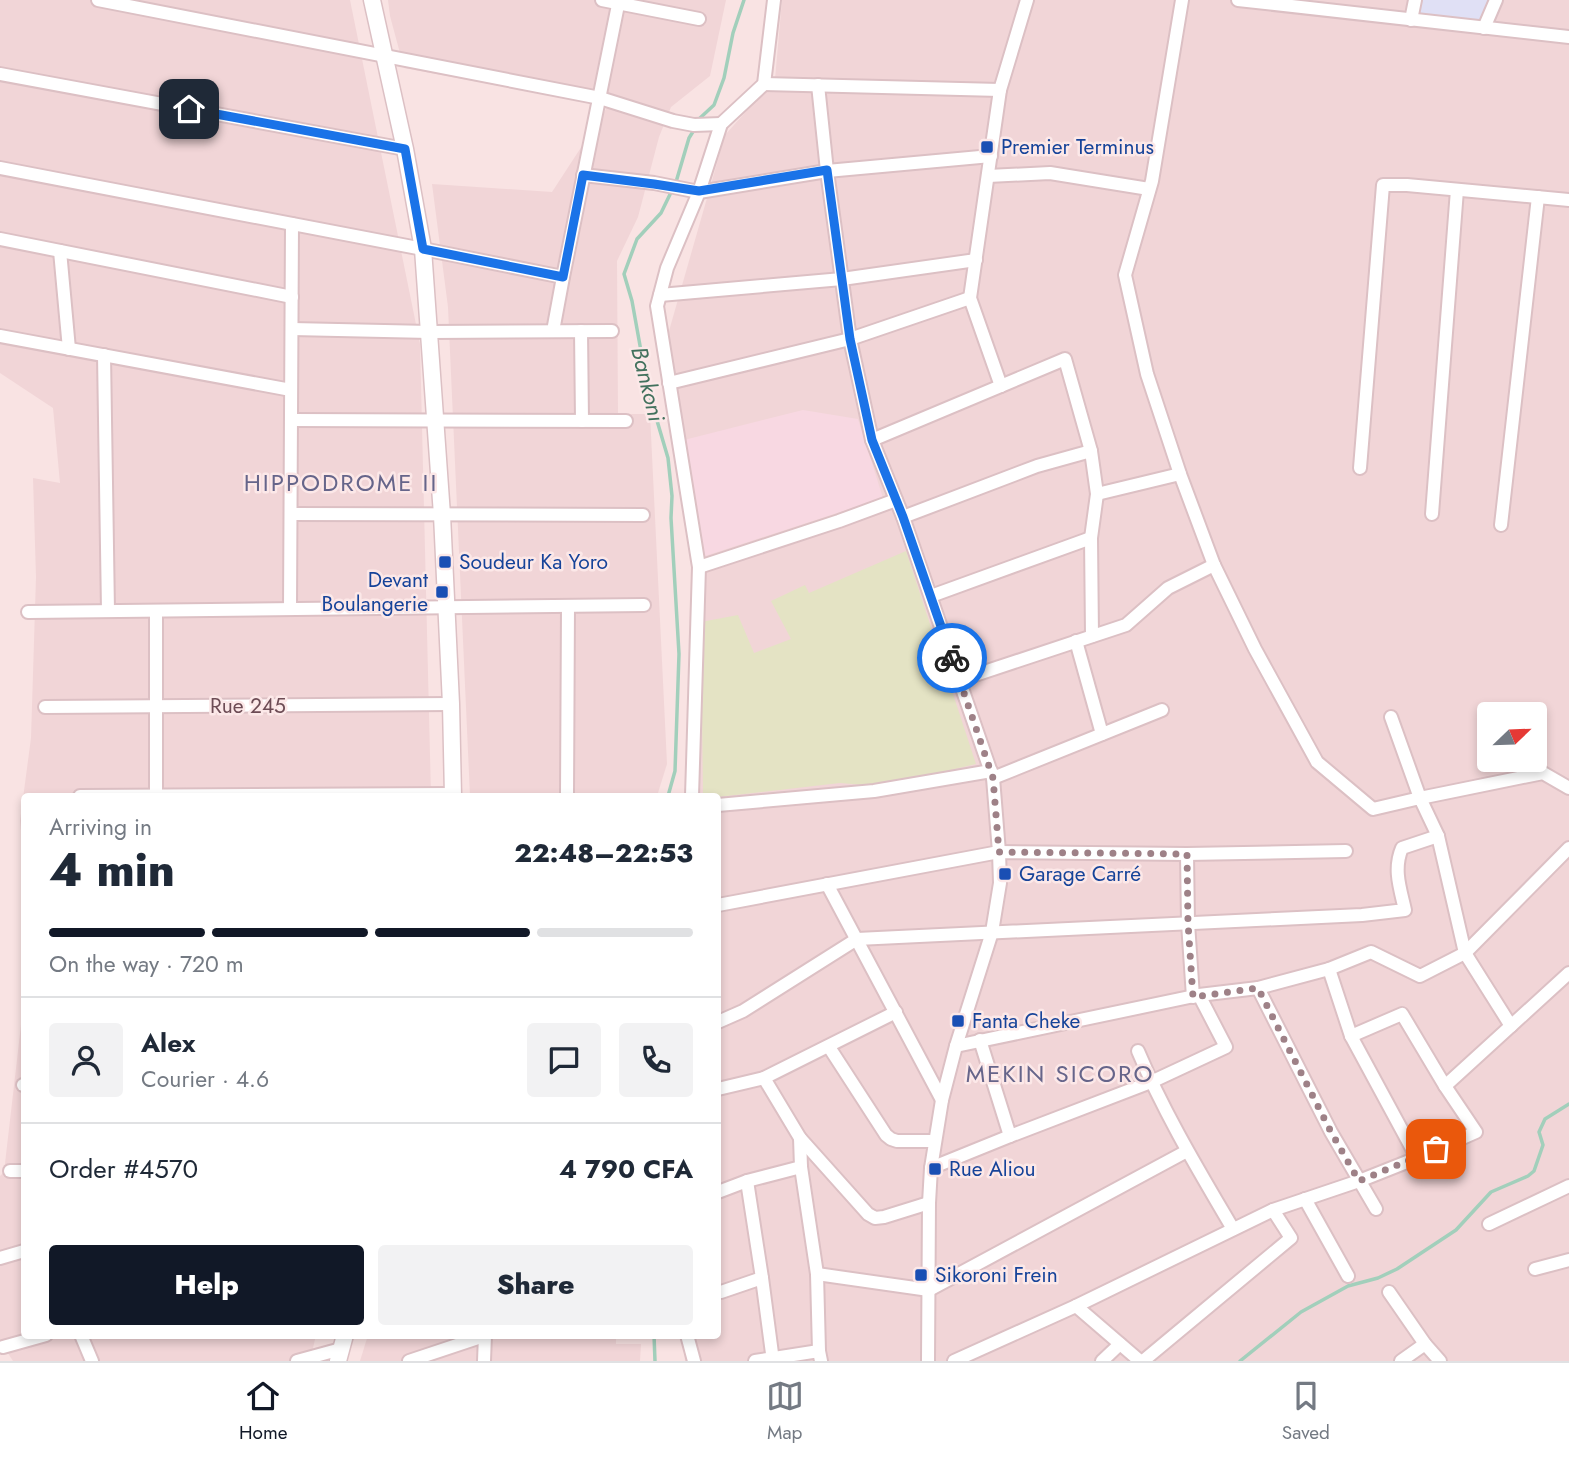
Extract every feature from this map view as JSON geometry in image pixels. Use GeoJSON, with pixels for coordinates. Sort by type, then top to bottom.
{"type":"FeatureCollection","features":[{"type":"Feature","properties":{"kind":"street"},"geometry":{"type":"LineString","coordinates":[[98,0],[600,98],[673,121],[694,125],[721,124]]}},
{"type":"Feature","properties":{"kind":"street"},"geometry":{"type":"LineString","coordinates":[[372,0],[405,149],[423,249],[442,515],[453,793]]}},
{"type":"Feature","properties":{"kind":"street"},"geometry":{"type":"LineString","coordinates":[[602,0],[699,19]]}},
{"type":"Feature","properties":{"kind":"street"},"geometry":{"type":"LineString","coordinates":[[692,793],[699,567],[657,306],[667,268],[699,191],[721,124],[764,84],[774,0]]}},
{"type":"Feature","properties":{"kind":"street"},"geometry":{"type":"LineString","coordinates":[[1001,386],[970,298],[1000,90],[1027,0]]}},
{"type":"Feature","properties":{"kind":"street"},"geometry":{"type":"LineString","coordinates":[[1182,0],[1149,189],[1125,275],[1147,374],[1180,474],[1214,565],[1255,649],[1317,762],[1373,808],[1543,773],[1569,788]]}},
{"type":"Feature","properties":{"kind":"street"},"geometry":{"type":"LineString","coordinates":[[1238,0],[1569,37]]}},
{"type":"Feature","properties":{"kind":"street"},"geometry":{"type":"LineString","coordinates":[[1411,20],[1415,0]]}},
{"type":"Feature","properties":{"kind":"street"},"geometry":{"type":"LineString","coordinates":[[1484,28],[1496,0]]}},
{"type":"Feature","properties":{"kind":"street"},"geometry":{"type":"LineString","coordinates":[[554,331],[619,2]]}},
{"type":"Feature","properties":{"kind":"street"},"geometry":{"type":"LineString","coordinates":[[0,74],[405,149]]}},
{"type":"Feature","properties":{"kind":"street"},"geometry":{"type":"LineString","coordinates":[[764,84],[1000,90]]}},
{"type":"Feature","properties":{"kind":"street"},"geometry":{"type":"LineString","coordinates":[[818,85],[850,339],[872,440],[903,517],[992,774],[999,852],[1000,883],[992,932],[942,1100],[931,1168],[928,1361]]}},
{"type":"Feature","properties":{"kind":"street"},"geometry":{"type":"LineString","coordinates":[[583,175],[699,191],[827,170],[990,156]]}},
{"type":"Feature","properties":{"kind":"street"},"geometry":{"type":"LineString","coordinates":[[0,168],[563,277]]}},
{"type":"Feature","properties":{"kind":"street"},"geometry":{"type":"LineString","coordinates":[[988,176],[1051,173],[1149,189]]}},
{"type":"Feature","properties":{"kind":"street"},"geometry":{"type":"LineString","coordinates":[[1360,468],[1383,185],[1569,200]]}},
{"type":"Feature","properties":{"kind":"street"},"geometry":{"type":"LineString","coordinates":[[1432,514],[1457,190]]}},
{"type":"Feature","properties":{"kind":"street"},"geometry":{"type":"LineString","coordinates":[[1501,525],[1538,197]]}},
{"type":"Feature","properties":{"kind":"street"},"geometry":{"type":"LineString","coordinates":[[290,609],[292,224]]}},
{"type":"Feature","properties":{"kind":"street"},"geometry":{"type":"LineString","coordinates":[[0,239],[292,296]]}},
{"type":"Feature","properties":{"kind":"street"},"geometry":{"type":"LineString","coordinates":[[60,251],[69,349]]}},
{"type":"Feature","properties":{"kind":"street"},"geometry":{"type":"LineString","coordinates":[[660,295],[842,279],[976,260]]}},
{"type":"Feature","properties":{"kind":"street"},"geometry":{"type":"LineString","coordinates":[[669,383],[850,339],[970,298]]}},
{"type":"Feature","properties":{"kind":"street"},"geometry":{"type":"LineString","coordinates":[[292,329],[430,332],[612,331]]}},
{"type":"Feature","properties":{"kind":"street"},"geometry":{"type":"LineString","coordinates":[[581,331],[582,421]]}},
{"type":"Feature","properties":{"kind":"street"},"geometry":{"type":"LineString","coordinates":[[0,336],[291,390]]}},
{"type":"Feature","properties":{"kind":"street"},"geometry":{"type":"LineString","coordinates":[[104,355],[108,611]]}},
{"type":"Feature","properties":{"kind":"street"},"geometry":{"type":"LineString","coordinates":[[872,440],[1065,359],[1091,451],[1097,494],[1091,538],[1092,636]]}},
{"type":"Feature","properties":{"kind":"street"},"geometry":{"type":"LineString","coordinates":[[291,420],[626,421]]}},
{"type":"Feature","properties":{"kind":"street"},"geometry":{"type":"LineString","coordinates":[[903,517],[1037,466],[1091,451]]}},
{"type":"Feature","properties":{"kind":"street"},"geometry":{"type":"LineString","coordinates":[[1097,494],[1180,474]]}},
{"type":"Feature","properties":{"kind":"street"},"geometry":{"type":"LineString","coordinates":[[699,567],[896,500]]}},
{"type":"Feature","properties":{"kind":"street"},"geometry":{"type":"LineString","coordinates":[[291,514],[643,515]]}},
{"type":"Feature","properties":{"kind":"street"},"geometry":{"type":"LineString","coordinates":[[930,596],[1091,538]]}},
{"type":"Feature","properties":{"kind":"street"},"geometry":{"type":"LineString","coordinates":[[960,680],[1126,625],[1168,589],[1214,565]]}},
{"type":"Feature","properties":{"kind":"street"},"geometry":{"type":"LineString","coordinates":[[28,612],[644,605]]}},
{"type":"Feature","properties":{"kind":"street"},"geometry":{"type":"LineString","coordinates":[[567,793],[568,606]]}},
{"type":"Feature","properties":{"kind":"street"},"geometry":{"type":"LineString","coordinates":[[156,611],[156,793]]}},
{"type":"Feature","properties":{"kind":"street"},"geometry":{"type":"LineString","coordinates":[[1076,641],[1102,734]]}},
{"type":"Feature","properties":{"kind":"street","name":"Rue 245"},"geometry":{"type":"LineString","coordinates":[[45,707],[451,704]]}},
{"type":"Feature","properties":{"kind":"street"},"geometry":{"type":"LineString","coordinates":[[721,805],[874,790],[992,774],[1162,710]]}},
{"type":"Feature","properties":{"kind":"street"},"geometry":{"type":"LineString","coordinates":[[1391,717],[1420,798],[1438,836],[1465,953],[1511,1026]]}},
{"type":"Feature","properties":{"kind":"street"},"geometry":{"type":"LineString","coordinates":[[721,1021],[743,1011],[857,939],[1362,915],[1405,910],[1397,873],[1402,848],[1438,836]]}},
{"type":"Feature","properties":{"kind":"street"},"geometry":{"type":"LineString","coordinates":[[956,1046],[1196,996],[1258,988],[1329,970],[1371,952],[1420,976],[1465,953],[1569,848]]}},
{"type":"Feature","properties":{"kind":"street"},"geometry":{"type":"LineString","coordinates":[[721,904],[999,852],[1187,854],[1346,851]]}},
{"type":"Feature","properties":{"kind":"street"},"geometry":{"type":"LineString","coordinates":[[931,1168],[1151,1082],[1226,1047],[1196,996],[1188,923],[1187,854]]}},
{"type":"Feature","properties":{"kind":"street"},"geometry":{"type":"LineString","coordinates":[[827,884],[942,1100]]}},
{"type":"Feature","properties":{"kind":"street"},"geometry":{"type":"LineString","coordinates":[[1329,970],[1351,1036],[1417,1158]]}},
{"type":"Feature","properties":{"kind":"street"},"geometry":{"type":"LineString","coordinates":[[1445,1086],[1569,973]]}},
{"type":"Feature","properties":{"kind":"street"},"geometry":{"type":"LineString","coordinates":[[1258,988],[1331,1132],[1376,1209]]}},
{"type":"Feature","properties":{"kind":"street"},"geometry":{"type":"LineString","coordinates":[[721,1088],[764,1078],[896,1012]]}},
{"type":"Feature","properties":{"kind":"street"},"geometry":{"type":"LineString","coordinates":[[954,1361],[1076,1306],[1273,1210],[1359,1181],[1476,1132],[1402,1014],[1351,1036]]}},
{"type":"Feature","properties":{"kind":"street"},"geometry":{"type":"LineString","coordinates":[[980,1040],[1010,1136]]}},
{"type":"Feature","properties":{"kind":"street"},"geometry":{"type":"LineString","coordinates":[[829,1047],[886,1135],[897,1141],[935,1141]]}},
{"type":"Feature","properties":{"kind":"street"},"geometry":{"type":"LineString","coordinates":[[1138,1051],[1151,1082],[1233,1229]]}},
{"type":"Feature","properties":{"kind":"street"},"geometry":{"type":"LineString","coordinates":[[764,1078],[800,1138],[868,1214],[875,1218],[884,1217],[929,1203]]}},
{"type":"Feature","properties":{"kind":"street"},"geometry":{"type":"LineString","coordinates":[[755,1361],[820,1356],[817,1274],[800,1138]]}},
{"type":"Feature","properties":{"kind":"street"},"geometry":{"type":"LineString","coordinates":[[817,1274],[929,1290],[1188,1151]]}},
{"type":"Feature","properties":{"kind":"street"},"geometry":{"type":"LineString","coordinates":[[721,1191],[747,1181],[802,1167]]}},
{"type":"Feature","properties":{"kind":"street"},"geometry":{"type":"LineString","coordinates":[[10,1171],[21,1171]]}},
{"type":"Feature","properties":{"kind":"street"},"geometry":{"type":"LineString","coordinates":[[747,1181],[773,1359]]}},
{"type":"Feature","properties":{"kind":"street"},"geometry":{"type":"LineString","coordinates":[[1489,1224],[1569,1186]]}},
{"type":"Feature","properties":{"kind":"street"},"geometry":{"type":"LineString","coordinates":[[1305,1199],[1348,1276]]}},
{"type":"Feature","properties":{"kind":"street"},"geometry":{"type":"LineString","coordinates":[[1076,1306],[1141,1361],[1291,1238],[1273,1210]]}},
{"type":"Feature","properties":{"kind":"street"},"geometry":{"type":"LineString","coordinates":[[0,1258],[21,1252]]}},
{"type":"Feature","properties":{"kind":"street"},"geometry":{"type":"LineString","coordinates":[[1535,1269],[1569,1260]]}},
{"type":"Feature","properties":{"kind":"street"},"geometry":{"type":"LineString","coordinates":[[722,1292],[762,1278]]}},
{"type":"Feature","properties":{"kind":"street"},"geometry":{"type":"LineString","coordinates":[[1388,1292],[1440,1361]]}},
{"type":"Feature","properties":{"kind":"street"},"geometry":{"type":"LineString","coordinates":[[4,1347],[32,1339]]}},
{"type":"Feature","properties":{"kind":"street"},"geometry":{"type":"LineString","coordinates":[[83,1339],[92,1361]]}},
{"type":"Feature","properties":{"kind":"street"},"geometry":{"type":"LineString","coordinates":[[409,1361],[475,1339]]}},
{"type":"Feature","properties":{"kind":"street"},"geometry":{"type":"LineString","coordinates":[[484,1339],[484,1361]]}},
{"type":"Feature","properties":{"kind":"street"},"geometry":{"type":"LineString","coordinates":[[688,1339],[694,1361]]}},
{"type":"Feature","properties":{"kind":"street"},"geometry":{"type":"LineString","coordinates":[[1401,1361],[1425,1343]]}},
{"type":"Feature","properties":{"kind":"street"},"geometry":{"type":"LineString","coordinates":[[1102,1361],[1120,1344]]}},
{"type":"Feature","properties":{"kind":"street"},"geometry":{"type":"LineString","coordinates":[[297,1361],[341,1349]]}},
{"type":"Feature","properties":{"kind":"shaded area"},"geometry":{"type":"Polygon","coordinates":[[[0,0],[350,0],[420,344],[431,793],[24,793],[31,738],[36,577],[33,478],[60,483],[53,408],[0,373],[0,0]]]}},
{"type":"Feature","properties":{"kind":"shaded area"},"geometry":{"type":"Polygon","coordinates":[[[388,0],[726,0],[710,76],[671,107],[659,137],[638,217],[617,261],[618,414],[650,414],[667,764],[658,793],[470,793],[448,307],[432,184],[552,192],[608,106],[404,68],[388,0]]]}},
{"type":"Feature","properties":{"kind":"shaded area"},"geometry":{"type":"Polygon","coordinates":[[[782,0],[1569,0],[1569,1361],[685,1361],[683,1339],[721,1339],[721,793],[687,793],[702,565],[663,352],[725,135],[775,79],[782,0]]]}},
{"type":"Feature","properties":{"kind":"shaded area"},"geometry":{"type":"Polygon","coordinates":[[[1418,0],[1488,0],[1479,21],[1416,15],[1418,0]]]}},
{"type":"Feature","properties":{"kind":"shaded area"},"geometry":{"type":"Polygon","coordinates":[[[803,410],[858,419],[883,498],[705,556],[676,442],[803,410]]]}},
{"type":"Feature","properties":{"kind":"shaded area"},"geometry":{"type":"Polygon","coordinates":[[[21,1025],[21,1339],[315,1339],[310,1361],[13,1361],[0,1341],[0,1176],[4,1172],[21,1025]]]}},
{"type":"Feature","properties":{"kind":"shaded area"},"geometry":{"type":"Polygon","coordinates":[[[367,1339],[616,1339],[616,1344],[641,1344],[640,1361],[360,1361],[367,1339]]]}},
{"type":"Feature","properties":{"kind":"green space"},"geometry":{"type":"Polygon","coordinates":[[[906,551],[976,764],[875,786],[840,783],[721,797],[721,793],[703,793],[701,622],[738,615],[754,653],[791,639],[771,601],[805,585],[809,593],[906,551]]]}},
{"type":"Feature","properties":{"kind":"waterway","name":"Bankoni"},"geometry":{"type":"LineString","coordinates":[[697,123],[714,105],[724,78],[733,33],[744,0]]}},
{"type":"Feature","properties":{"kind":"waterway","name":"Bankoni"},"geometry":{"type":"LineString","coordinates":[[669,793],[675,771],[679,654],[672,496],[668,458],[648,390],[632,301],[624,274],[637,239],[661,213],[676,182],[689,138],[694,130]]}},
{"type":"Feature","properties":{"kind":"waterway"},"geometry":{"type":"LineString","coordinates":[[1240,1361],[1301,1312],[1348,1286],[1378,1278],[1397,1269],[1456,1230],[1491,1192],[1528,1176],[1534,1171],[1543,1145],[1539,1132],[1545,1119],[1569,1104]]}},
{"type":"Feature","properties":{"kind":"waterway","name":"Bankoni"},"geometry":{"type":"LineString","coordinates":[[654,1339],[655,1361]]}},
{"type":"Feature","properties":{"kind":"way so far"},"geometry":{"type":"LineString","coordinates":[[952,658],[993,778],[999,852],[1187,854],[1193,997],[1258,988],[1359,1181],[1436,1149]]}},
{"type":"Feature","properties":{"kind":"place","name":"Premier Terminus"},"geometry":{"type":"Point","coordinates":[987,147]}},
{"type":"Feature","properties":{"kind":"place","name":"Soudeur Ka Yoro"},"geometry":{"type":"Point","coordinates":[445,562]}},
{"type":"Feature","properties":{"kind":"place","name":"Devant Boulangerie"},"geometry":{"type":"Point","coordinates":[442,592]}},
{"type":"Feature","properties":{"kind":"place","name":"Garage Carré"},"geometry":{"type":"Point","coordinates":[1005,874]}},
{"type":"Feature","properties":{"kind":"place","name":"Fanta Cheke"},"geometry":{"type":"Point","coordinates":[958,1021]}},
{"type":"Feature","properties":{"kind":"place","name":"Rue Aliou"},"geometry":{"type":"Point","coordinates":[935,1169]}},
{"type":"Feature","properties":{"kind":"place","name":"Sikoroni Frein"},"geometry":{"type":"Point","coordinates":[921,1275]}},
{"type":"Feature","properties":{"kind":"district","name":"HIPPODROME II"},"geometry":{"type":"Point","coordinates":[341,482]}},
{"type":"Feature","properties":{"kind":"district","name":"MEKIN SICORO"},"geometry":{"type":"Point","coordinates":[1060,1073]}},
{"type":"Feature","properties":{"kind":"route"},"geometry":{"type":"LineString","coordinates":[[189,109],[405,149],[423,249],[563,277],[583,175],[699,191],[827,170],[850,339],[872,440],[903,517],[952,658]]}}]}
